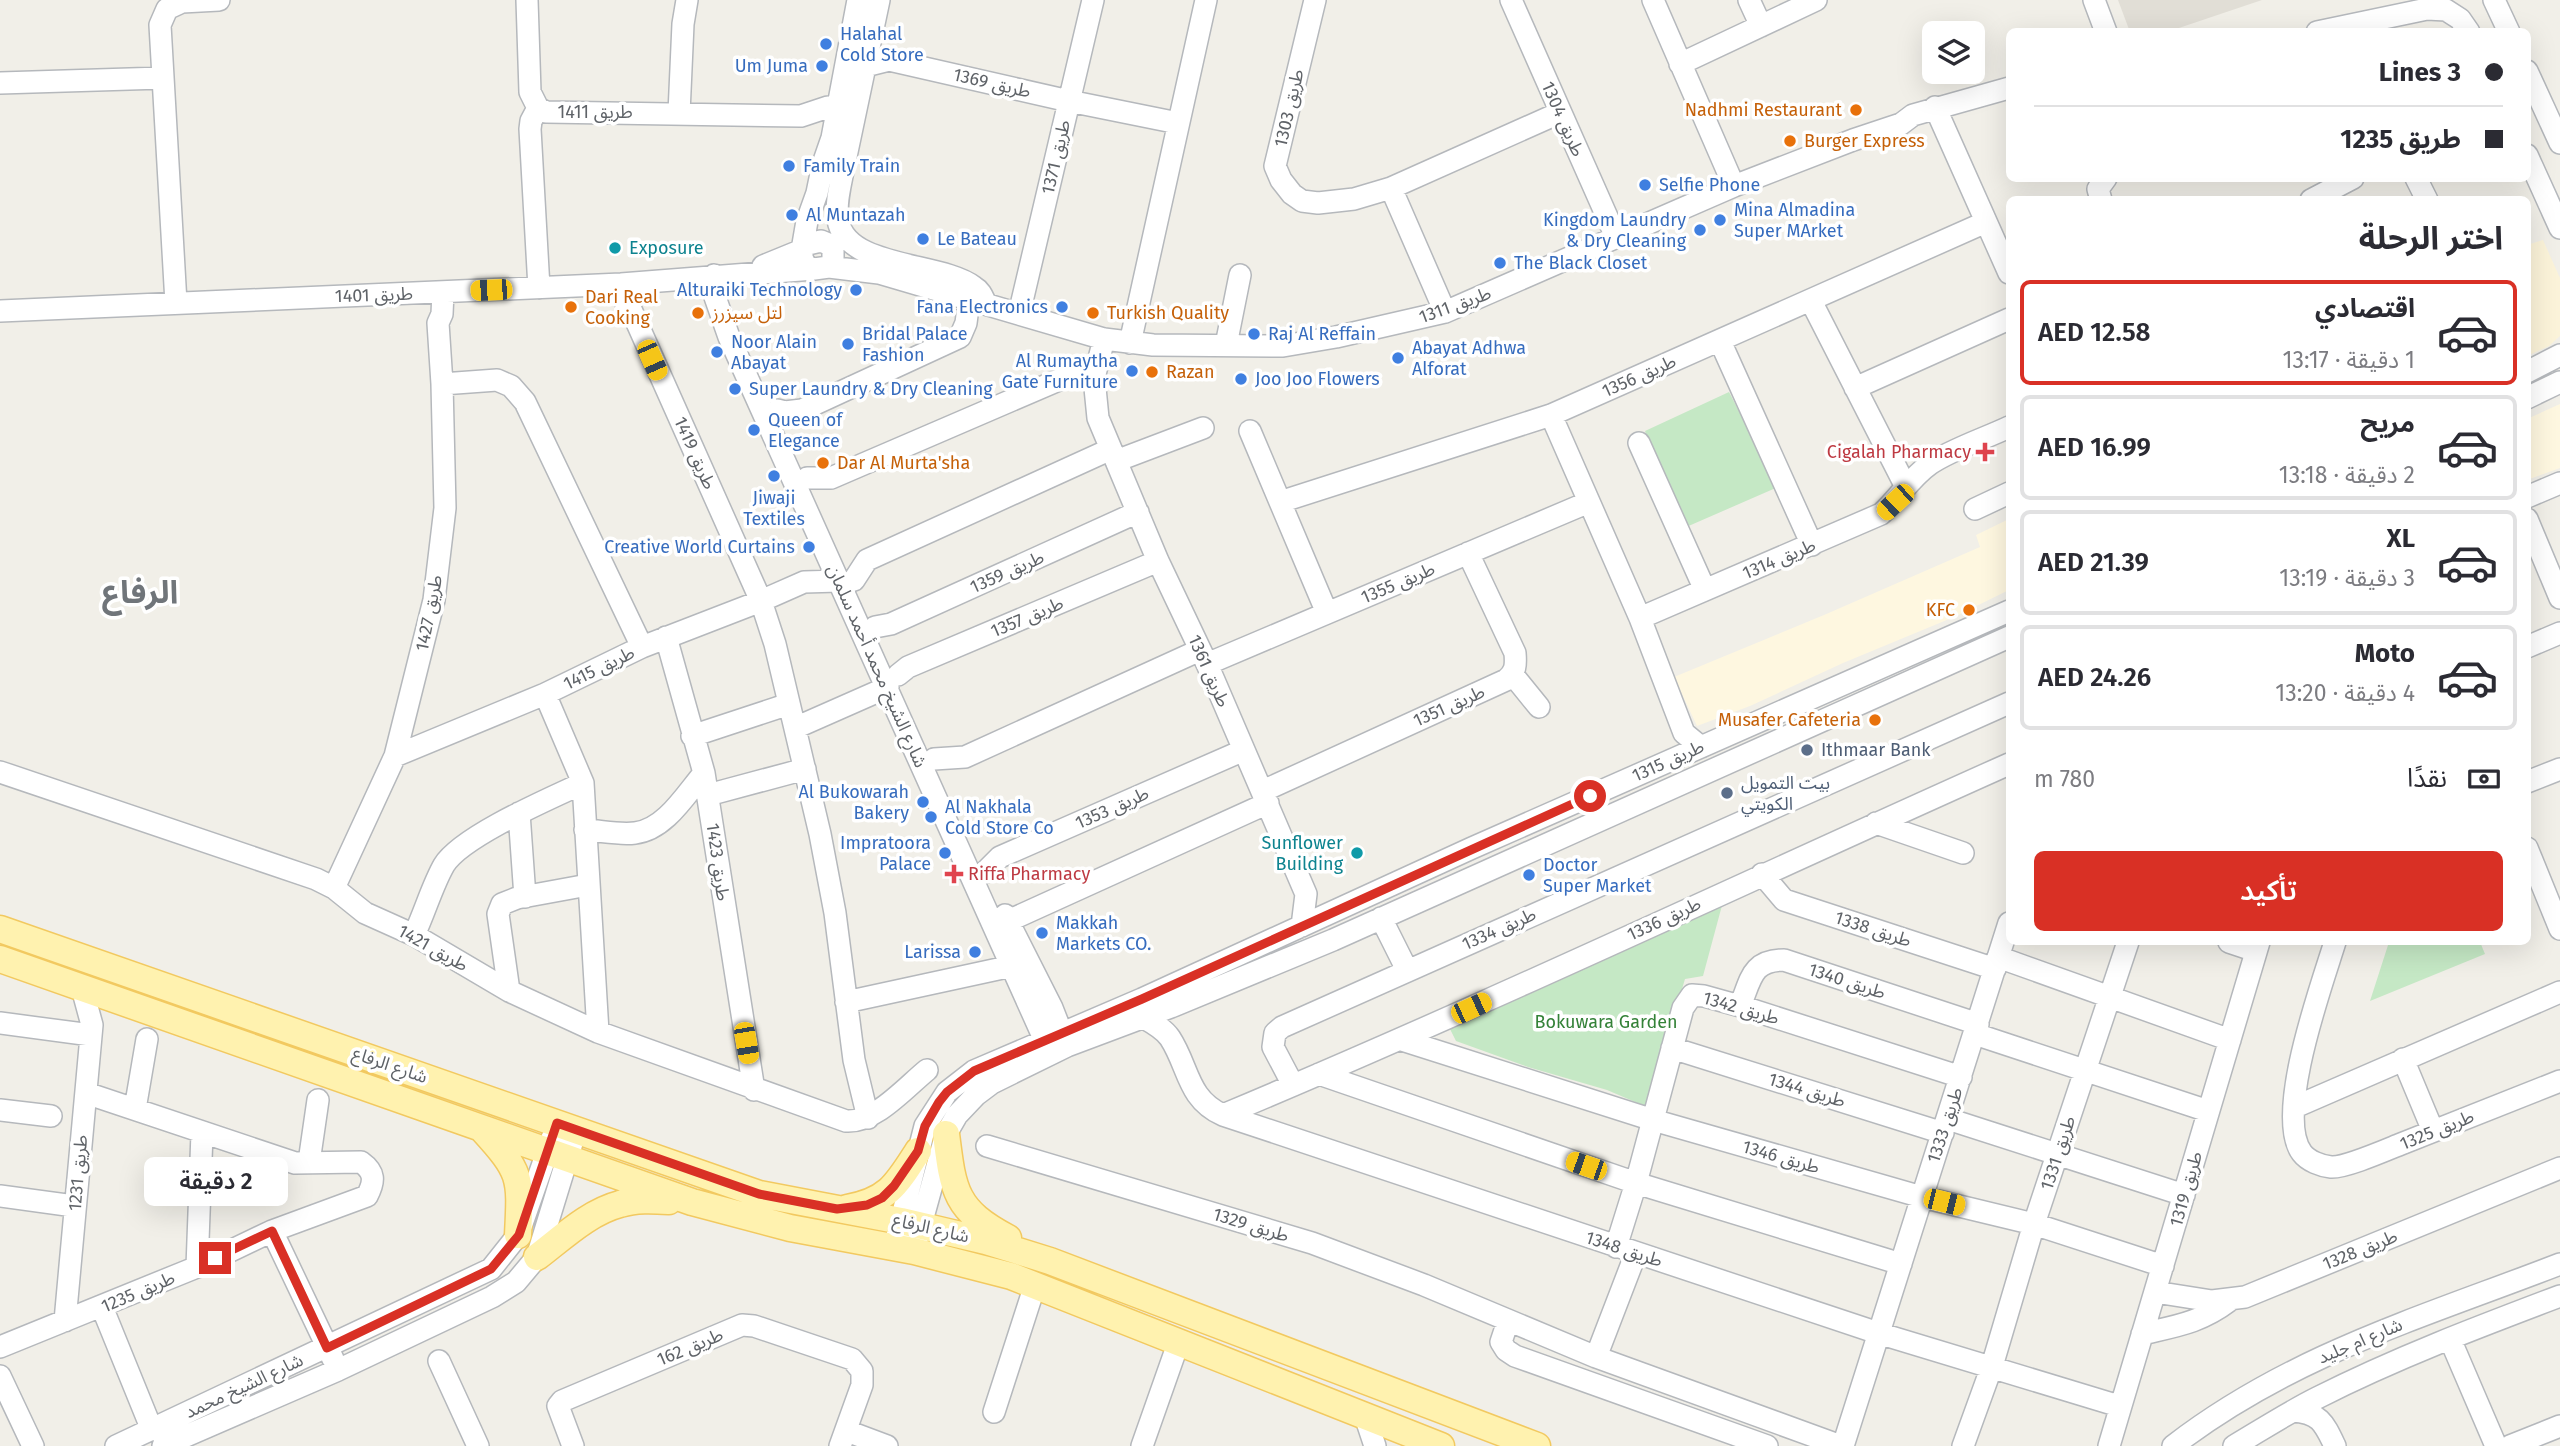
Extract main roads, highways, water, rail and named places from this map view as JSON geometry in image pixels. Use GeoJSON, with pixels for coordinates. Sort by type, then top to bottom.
{"type":"FeatureCollection","features":[{"type":"Feature","properties":{"kind":"main road","name":"شارع الرفاع"},"geometry":{"type":"LineString","coordinates":[[0,929],[759,1194],[837,1209],[1441,1446]]}},
{"type":"Feature","properties":{"kind":"main road","name":"شارع الرفاع"},"geometry":{"type":"LineString","coordinates":[[0,960],[692,1202],[790,1228],[986,1241],[1049,1261],[1537,1446]]}},
{"type":"Feature","properties":{"kind":"main road"},"geometry":{"type":"LineString","coordinates":[[478,1126],[516,1170],[520,1192],[519,1235]]}},
{"type":"Feature","properties":{"kind":"main road"},"geometry":{"type":"LineString","coordinates":[[946,1134],[953,1180],[967,1211],[986,1227],[1049,1261]]}},
{"type":"Feature","properties":{"kind":"main road"},"geometry":{"type":"LineString","coordinates":[[837,1209],[867,1205],[882,1198],[894,1186],[918,1151]]}},
{"type":"Feature","properties":{"kind":"main road"},"geometry":{"type":"LineString","coordinates":[[537,1256],[579,1225],[621,1203],[642,1200],[692,1202]]}},
{"type":"Feature","properties":{"kind":"place","name":"Halahal Cold Store"},"geometry":{"type":"Point","coordinates":[826,44]}},
{"type":"Feature","properties":{"kind":"place","name":"Um Juma"},"geometry":{"type":"Point","coordinates":[822,66]}},
{"type":"Feature","properties":{"kind":"place","name":"Nadhmi Restaurant"},"geometry":{"type":"Point","coordinates":[1856,110]}},
{"type":"Feature","properties":{"kind":"place","name":"Burger Express"},"geometry":{"type":"Point","coordinates":[1790,141]}},
{"type":"Feature","properties":{"kind":"place","name":"Family Train"},"geometry":{"type":"Point","coordinates":[789,166]}},
{"type":"Feature","properties":{"kind":"place","name":"Selfie Phone"},"geometry":{"type":"Point","coordinates":[1645,185]}},
{"type":"Feature","properties":{"kind":"place","name":"Al Muntazah"},"geometry":{"type":"Point","coordinates":[792,215]}},
{"type":"Feature","properties":{"kind":"place","name":"Mina Almadina Super MArket"},"geometry":{"type":"Point","coordinates":[1720,220]}},
{"type":"Feature","properties":{"kind":"place","name":"Kingdom Laundry & Dry Cleaning"},"geometry":{"type":"Point","coordinates":[1700,230]}},
{"type":"Feature","properties":{"kind":"place","name":"Le Bateau"},"geometry":{"type":"Point","coordinates":[923,239]}},
{"type":"Feature","properties":{"kind":"place","name":"Exposure"},"geometry":{"type":"Point","coordinates":[615,248]}},
{"type":"Feature","properties":{"kind":"place","name":"The Black Closet"},"geometry":{"type":"Point","coordinates":[1500,263]}},
{"type":"Feature","properties":{"kind":"place","name":"Alturaiki Technology"},"geometry":{"type":"Point","coordinates":[856,290]}},
{"type":"Feature","properties":{"kind":"place","name":"Dari Real Cooking"},"geometry":{"type":"Point","coordinates":[571,307]}},
{"type":"Feature","properties":{"kind":"place","name":"Fana Electronics"},"geometry":{"type":"Point","coordinates":[1062,307]}},
{"type":"Feature","properties":{"kind":"place","name":"لتل سيزرز"},"geometry":{"type":"Point","coordinates":[698,313]}},
{"type":"Feature","properties":{"kind":"place","name":"Turkish Quality"},"geometry":{"type":"Point","coordinates":[1093,313]}},
{"type":"Feature","properties":{"kind":"place","name":"Raj Al Reffain"},"geometry":{"type":"Point","coordinates":[1254,334]}},
{"type":"Feature","properties":{"kind":"place","name":"Bridal Palace Fashion"},"geometry":{"type":"Point","coordinates":[848,344]}},
{"type":"Feature","properties":{"kind":"place","name":"Noor Alain Abayat"},"geometry":{"type":"Point","coordinates":[717,352]}},
{"type":"Feature","properties":{"kind":"place","name":"Abayat Adhwa Alforat"},"geometry":{"type":"Point","coordinates":[1398,358]}},
{"type":"Feature","properties":{"kind":"place","name":"Al Rumaytha Gate Furniture"},"geometry":{"type":"Point","coordinates":[1132,371]}},
{"type":"Feature","properties":{"kind":"place","name":"Razan"},"geometry":{"type":"Point","coordinates":[1152,372]}},
{"type":"Feature","properties":{"kind":"place","name":"Joo Joo Flowers"},"geometry":{"type":"Point","coordinates":[1241,379]}},
{"type":"Feature","properties":{"kind":"place","name":"Super Laundry & Dry Cleaning"},"geometry":{"type":"Point","coordinates":[735,389]}},
{"type":"Feature","properties":{"kind":"place","name":"Queen of Elegance"},"geometry":{"type":"Point","coordinates":[754,430]}},
{"type":"Feature","properties":{"kind":"place","name":"Cigalah Pharmacy"},"geometry":{"type":"Point","coordinates":[1985,452]}},
{"type":"Feature","properties":{"kind":"place","name":"Dar Al Murta'sha"},"geometry":{"type":"Point","coordinates":[823,463]}},
{"type":"Feature","properties":{"kind":"place","name":"Jiwaji Textiles"},"geometry":{"type":"Point","coordinates":[774,476]}},
{"type":"Feature","properties":{"kind":"place","name":"Creative World Curtains"},"geometry":{"type":"Point","coordinates":[809,547]}},
{"type":"Feature","properties":{"kind":"place","name":"KFC"},"geometry":{"type":"Point","coordinates":[1969,610]}},
{"type":"Feature","properties":{"kind":"place","name":"Musafer Cafeteria"},"geometry":{"type":"Point","coordinates":[1875,720]}},
{"type":"Feature","properties":{"kind":"place","name":"Ithmaar Bank"},"geometry":{"type":"Point","coordinates":[1807,750]}},
{"type":"Feature","properties":{"kind":"place","name":"بيت التمويل الكويتي"},"geometry":{"type":"Point","coordinates":[1727,793]}},
{"type":"Feature","properties":{"kind":"place","name":"Al Bukowarah Bakery"},"geometry":{"type":"Point","coordinates":[923,802]}},
{"type":"Feature","properties":{"kind":"place","name":"Al Nakhala Cold Store Co"},"geometry":{"type":"Point","coordinates":[931,817]}},
{"type":"Feature","properties":{"kind":"place","name":"Impratoora Palace"},"geometry":{"type":"Point","coordinates":[945,853]}},
{"type":"Feature","properties":{"kind":"place","name":"Sunflower Building"},"geometry":{"type":"Point","coordinates":[1357,853]}},
{"type":"Feature","properties":{"kind":"place","name":"Riffa Pharmacy"},"geometry":{"type":"Point","coordinates":[954,874]}},
{"type":"Feature","properties":{"kind":"place","name":"Doctor Super Market"},"geometry":{"type":"Point","coordinates":[1529,875]}},
{"type":"Feature","properties":{"kind":"place","name":"Makkah Markets CO."},"geometry":{"type":"Point","coordinates":[1042,933]}},
{"type":"Feature","properties":{"kind":"place","name":"Larissa"},"geometry":{"type":"Point","coordinates":[975,952]}},
{"type":"Feature","properties":{"kind":"district","name":"الرفاع"},"geometry":{"type":"Point","coordinates":[140,592]}},
{"type":"Feature","properties":{"kind":"park label","name":"Bokuwara Garden"},"geometry":{"type":"Point","coordinates":[1606,1022]}}]}
